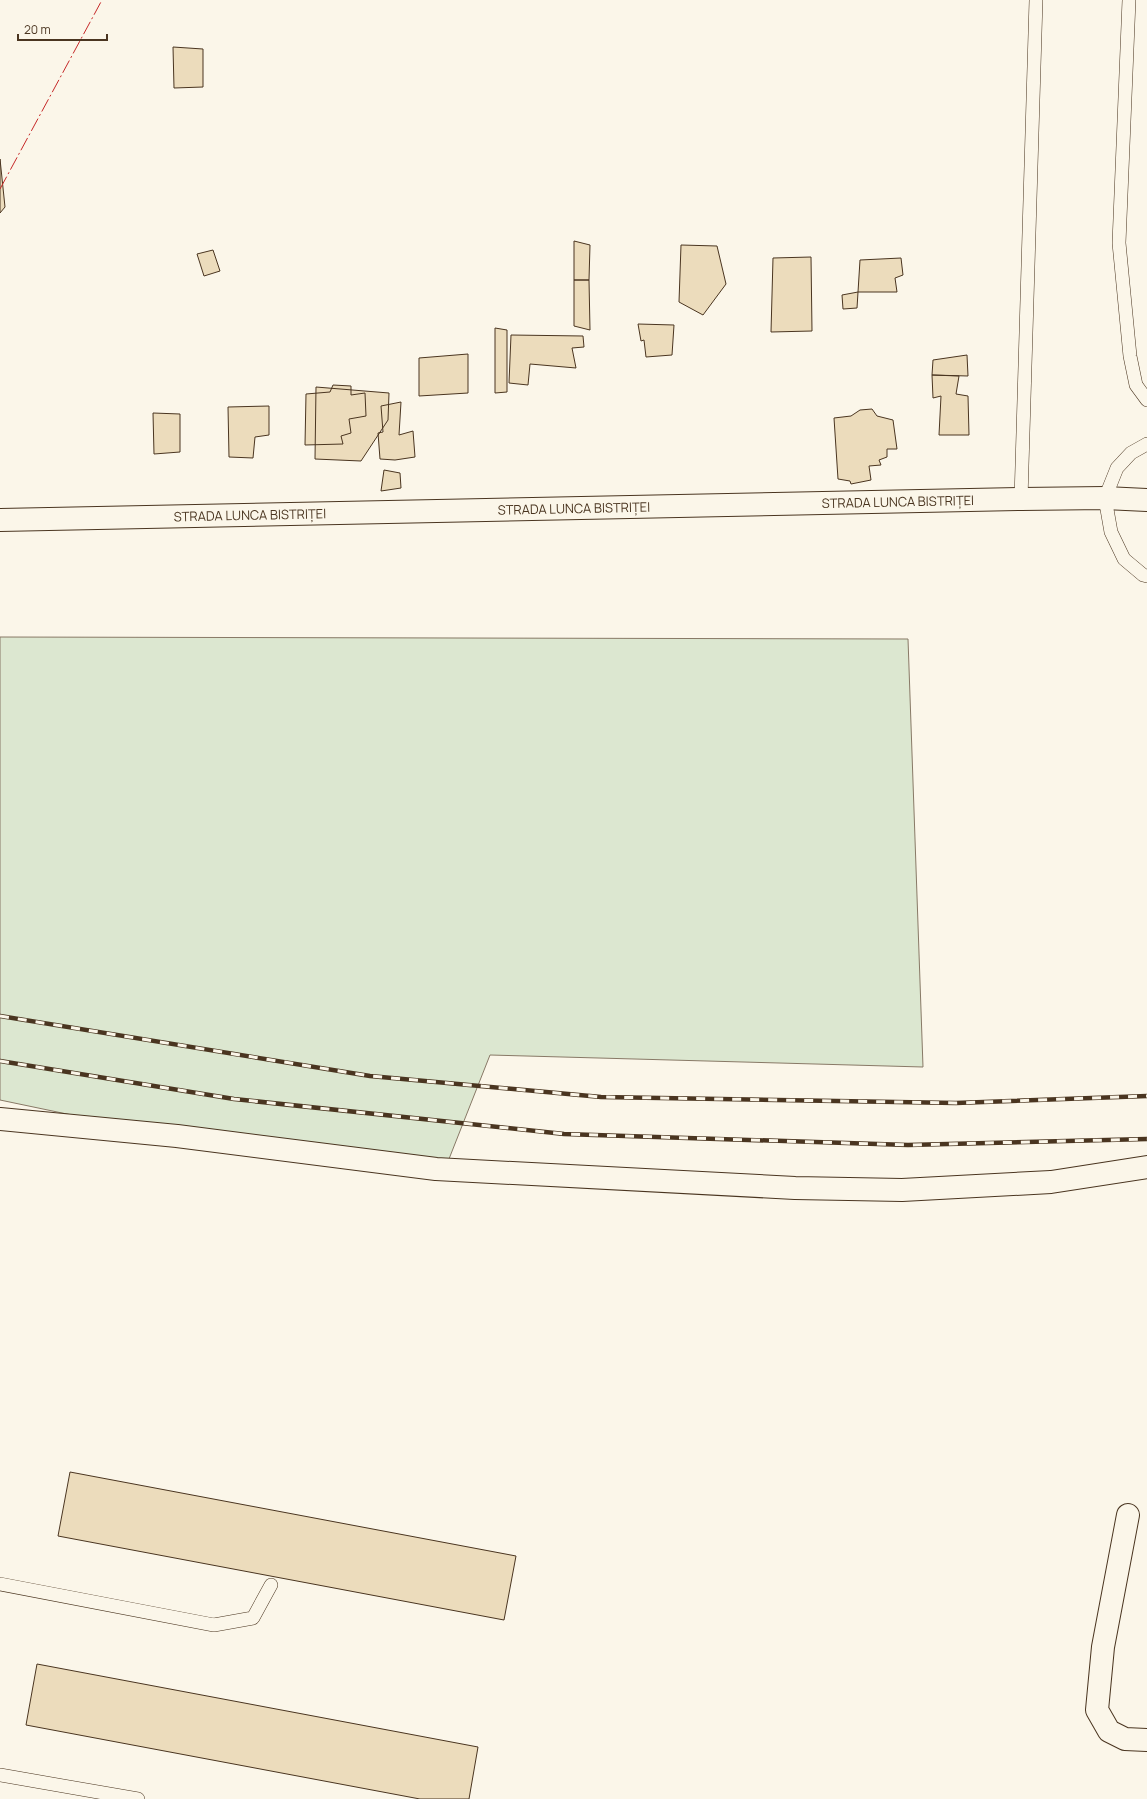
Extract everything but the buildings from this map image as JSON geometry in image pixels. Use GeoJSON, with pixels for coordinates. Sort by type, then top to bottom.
{"type":"FeatureCollection","features":[{"type":"Feature","properties":{"kind":"street","name":"STRADA LUNCA BISTRIȚEI"},"geometry":{"type":"LineString","coordinates":[[0,520],[1021,499],[1105,498],[1147,500]]}},
{"type":"Feature","properties":{"kind":"street"},"geometry":{"type":"LineString","coordinates":[[0,1119],[177,1136],[436,1169],[795,1188],[902,1190],[1051,1182],[1147,1167]]}},
{"type":"Feature","properties":{"kind":"street"},"geometry":{"type":"LineString","coordinates":[[1128,1515],[1104,1647],[1097,1710],[1109,1731],[1125,1739],[1147,1740]]}},
{"type":"Feature","properties":{"kind":"lane"},"geometry":{"type":"LineString","coordinates":[[1021,499],[1036,0]]}},
{"type":"Feature","properties":{"kind":"lane"},"geometry":{"type":"LineString","coordinates":[[1129,0],[1119,243],[1130,356],[1136,385],[1147,400]]}},
{"type":"Feature","properties":{"kind":"lane"},"geometry":{"type":"LineString","coordinates":[[1147,444],[1131,453],[1117,468],[1105,498],[1111,532],[1124,559],[1143,575],[1147,576]]}},
{"type":"Feature","properties":{"kind":"lane"},"geometry":{"type":"LineString","coordinates":[[0,1584],[214,1625],[253,1618],[270,1585]]}},
{"type":"Feature","properties":{"kind":"lane"},"geometry":{"type":"LineString","coordinates":[[0,1774],[138,1799]]}},
{"type":"Feature","properties":{"kind":"green space"},"geometry":{"type":"Polygon","coordinates":[[[0,637],[908,639],[923,1067],[490,1055],[447,1164],[191,1140],[0,1100],[0,637]]]}},
{"type":"Feature","properties":{"kind":"railway"},"geometry":{"type":"LineString","coordinates":[[0,1016],[370,1076],[601,1097],[956,1103],[1147,1096]]}},
{"type":"Feature","properties":{"kind":"railway"},"geometry":{"type":"LineString","coordinates":[[0,1061],[234,1099],[564,1134],[908,1145],[1147,1139]]}},
{"type":"Feature","properties":{"kind":"power"},"geometry":{"type":"LineString","coordinates":[[0,189],[102,0]]}}]}
